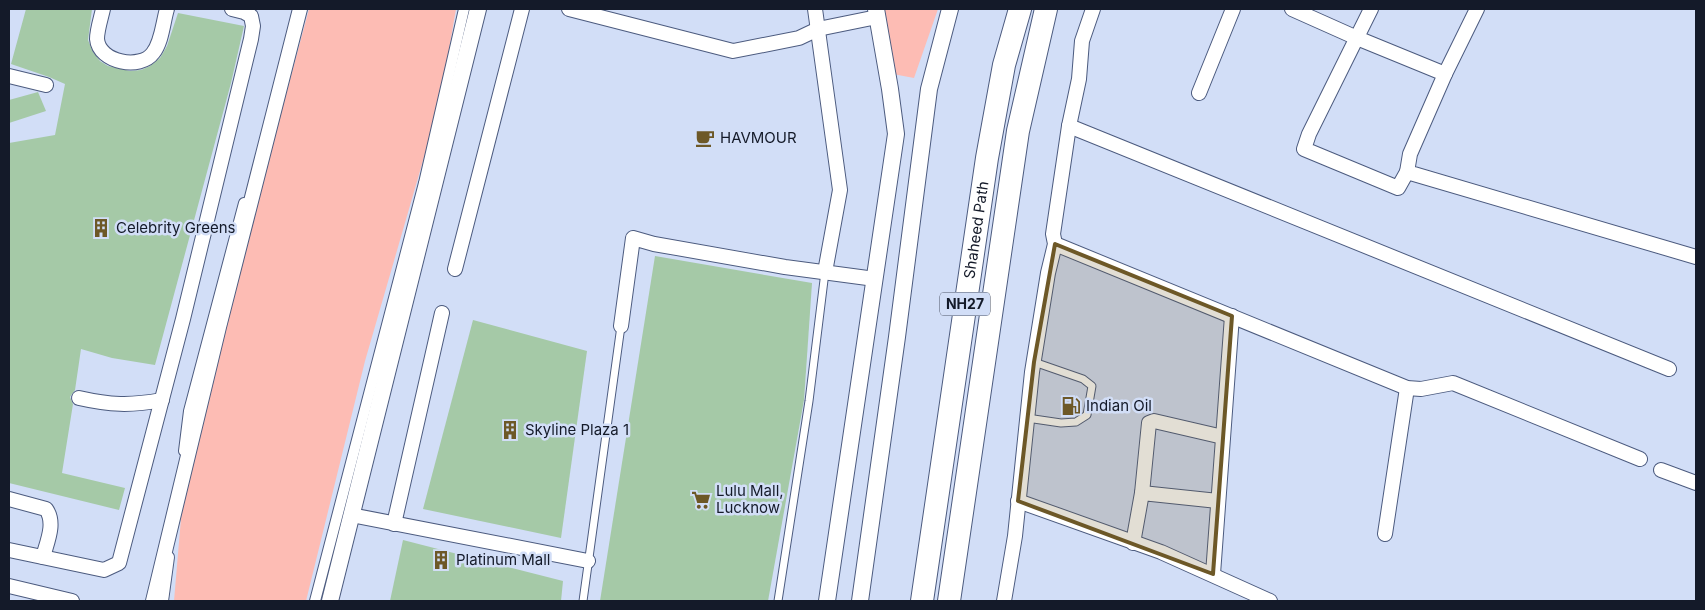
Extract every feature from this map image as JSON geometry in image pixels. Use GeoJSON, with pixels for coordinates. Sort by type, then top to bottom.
{"type":"FeatureCollection","features":[{"type":"Feature","properties":{"kind":"highway","name":"Shaheed Path"},"geometry":{"type":"LineString","coordinates":[[922,601],[987,158],[1004,65],[1020,9]]}},
{"type":"Feature","properties":{"kind":"highway","name":"Shaheed Path"},"geometry":{"type":"LineString","coordinates":[[949,601],[1018,131],[1046,9]]}},
{"type":"Feature","properties":{"kind":"street"},"geometry":{"type":"LineString","coordinates":[[103,9],[97,40],[101,49],[109,57],[127,62],[142,62],[152,55],[157,48],[167,9]]}},
{"type":"Feature","properties":{"kind":"street"},"geometry":{"type":"LineString","coordinates":[[9,550],[104,570],[119,563],[162,400],[252,32],[251,16],[232,9]]}},
{"type":"Feature","properties":{"kind":"street"},"geometry":{"type":"LineString","coordinates":[[163,601],[189,411],[295,9]]}},
{"type":"Feature","properties":{"kind":"street"},"geometry":{"type":"LineString","coordinates":[[153,601],[218,327],[300,9]]}},
{"type":"Feature","properties":{"kind":"street"},"geometry":{"type":"LineString","coordinates":[[315,601],[424,183],[464,9]]}},
{"type":"Feature","properties":{"kind":"street"},"geometry":{"type":"LineString","coordinates":[[330,601],[478,9]]}},
{"type":"Feature","properties":{"kind":"street"},"geometry":{"type":"LineString","coordinates":[[456,269],[494,113],[522,9]]}},
{"type":"Feature","properties":{"kind":"street"},"geometry":{"type":"LineString","coordinates":[[569,9],[733,51],[799,38],[818,29],[877,13],[896,134],[827,601]]}},
{"type":"Feature","properties":{"kind":"street"},"geometry":{"type":"LineString","coordinates":[[815,9],[840,190],[825,272]]}},
{"type":"Feature","properties":{"kind":"street"},"geometry":{"type":"LineString","coordinates":[[860,601],[896,347],[929,89],[950,9]]}},
{"type":"Feature","properties":{"kind":"street"},"geometry":{"type":"LineString","coordinates":[[1004,601],[1015,536],[1034,362],[1048,273],[1055,244],[1053,234],[1069,126],[1079,78],[1082,41],[1093,9]]}},
{"type":"Feature","properties":{"kind":"street"},"geometry":{"type":"LineString","coordinates":[[1198,94],[1233,9]]}},
{"type":"Feature","properties":{"kind":"street"},"geometry":{"type":"LineString","coordinates":[[1292,9],[1445,74]]}},
{"type":"Feature","properties":{"kind":"street"},"geometry":{"type":"LineString","coordinates":[[1371,9],[1309,134],[1304,150],[1398,188],[1407,172],[1410,154],[1445,74],[1477,9]]}},
{"type":"Feature","properties":{"kind":"street"},"geometry":{"type":"LineString","coordinates":[[9,76],[46,85]]}},
{"type":"Feature","properties":{"kind":"street"},"geometry":{"type":"LineString","coordinates":[[1069,126],[1669,369]]}},
{"type":"Feature","properties":{"kind":"street"},"geometry":{"type":"LineString","coordinates":[[1407,172],[1696,257]]}},
{"type":"Feature","properties":{"kind":"street"},"geometry":{"type":"LineString","coordinates":[[620,326],[633,238],[664,246],[875,279]]}},
{"type":"Feature","properties":{"kind":"street"},"geometry":{"type":"LineString","coordinates":[[1055,244],[1407,388],[1422,389],[1453,384],[1640,459]]}},
{"type":"Feature","properties":{"kind":"street"},"geometry":{"type":"LineString","coordinates":[[394,524],[442,313]]}},
{"type":"Feature","properties":{"kind":"street"},"geometry":{"type":"LineString","coordinates":[[1213,574],[1232,316]]}},
{"type":"Feature","properties":{"kind":"street"},"geometry":{"type":"LineString","coordinates":[[1385,534],[1407,388]]}},
{"type":"Feature","properties":{"kind":"street"},"geometry":{"type":"LineString","coordinates":[[79,398],[122,405],[162,400]]}},
{"type":"Feature","properties":{"kind":"street"},"geometry":{"type":"LineString","coordinates":[[1133,542],[1142,493],[1149,422],[1223,438]]}},
{"type":"Feature","properties":{"kind":"street"},"geometry":{"type":"LineString","coordinates":[[1660,470],[1696,483]]}},
{"type":"Feature","properties":{"kind":"street"},"geometry":{"type":"LineString","coordinates":[[1142,493],[1218,501]]}},
{"type":"Feature","properties":{"kind":"street"},"geometry":{"type":"LineString","coordinates":[[9,499],[46,509],[50,514],[52,523],[43,557]]}},
{"type":"Feature","properties":{"kind":"street"},"geometry":{"type":"LineString","coordinates":[[1018,501],[1161,552],[1270,601]]}},
{"type":"Feature","properties":{"kind":"street"},"geometry":{"type":"LineString","coordinates":[[351,515],[588,561]]}},
{"type":"Feature","properties":{"kind":"street"},"geometry":{"type":"LineString","coordinates":[[9,586],[72,601]]}},
{"type":"Feature","properties":{"kind":"lane"},"geometry":{"type":"LineString","coordinates":[[778,601],[809,402],[825,272]]}},
{"type":"Feature","properties":{"kind":"lane"},"geometry":{"type":"LineString","coordinates":[[583,601],[620,326]]}},
{"type":"Feature","properties":{"kind":"lane"},"geometry":{"type":"LineString","coordinates":[[1027,418],[1061,423],[1076,422],[1087,415],[1092,394],[1092,386],[1083,379],[1034,362]]}},
{"type":"Feature","properties":{"kind":"highlighted area"},"geometry":{"type":"Polygon","coordinates":[[[1055,244],[1232,316],[1213,574],[1018,501],[1034,362],[1055,244]]]}},
{"type":"Feature","properties":{"kind":"shaded area"},"geometry":{"type":"Polygon","coordinates":[[[309,9],[456,9],[440,102],[365,361],[306,601],[174,601],[187,448],[265,173],[309,9]]]}},
{"type":"Feature","properties":{"kind":"shaded area"},"geometry":{"type":"Polygon","coordinates":[[[884,9],[938,9],[914,78],[893,74],[884,9]]]}},
{"type":"Feature","properties":{"kind":"building","name":"Celebrity Greens"},"geometry":{"type":"Polygon","coordinates":[[[26,9],[92,9],[88,40],[93,52],[100,61],[108,66],[130,71],[141,70],[160,58],[167,46],[178,13],[244,26],[231,83],[155,365],[112,358],[81,349],[75,390],[70,397],[73,404],[62,473],[125,488],[119,510],[9,483],[9,143],[55,135],[65,84],[11,64],[26,9]]]}},
{"type":"Feature","properties":{"kind":"building"},"geometry":{"type":"Polygon","coordinates":[[[38,92],[46,111],[9,123],[9,100],[38,92]]]}},
{"type":"Feature","properties":{"kind":"building","name":"Lulu Mall, Lucknow"},"geometry":{"type":"Polygon","coordinates":[[[655,256],[812,283],[804,400],[768,601],[600,601],[655,256]]]}},
{"type":"Feature","properties":{"kind":"building","name":"Skyline Plaza 1"},"geometry":{"type":"Polygon","coordinates":[[[473,320],[587,351],[561,538],[423,509],[473,320]]]}},
{"type":"Feature","properties":{"kind":"building","name":"Platinum Mall"},"geometry":{"type":"Polygon","coordinates":[[[403,540],[563,581],[561,601],[390,601],[403,540]]]}},
{"type":"Feature","properties":{"kind":"place","name":"HAVMOUR"},"geometry":{"type":"Point","coordinates":[705,138]}},
{"type":"Feature","properties":{"kind":"place","name":"Celebrity Greens"},"geometry":{"type":"Point","coordinates":[101,228]}},
{"type":"Feature","properties":{"kind":"place","name":"Indian Oil"},"geometry":{"type":"Point","coordinates":[1071,406]}},
{"type":"Feature","properties":{"kind":"place","name":"Skyline Plaza 1"},"geometry":{"type":"Point","coordinates":[510,430]}},
{"type":"Feature","properties":{"kind":"place","name":"Lulu Mall, Lucknow"},"geometry":{"type":"Point","coordinates":[701,500]}},
{"type":"Feature","properties":{"kind":"place","name":"Platinum Mall"},"geometry":{"type":"Point","coordinates":[441,560]}}]}
